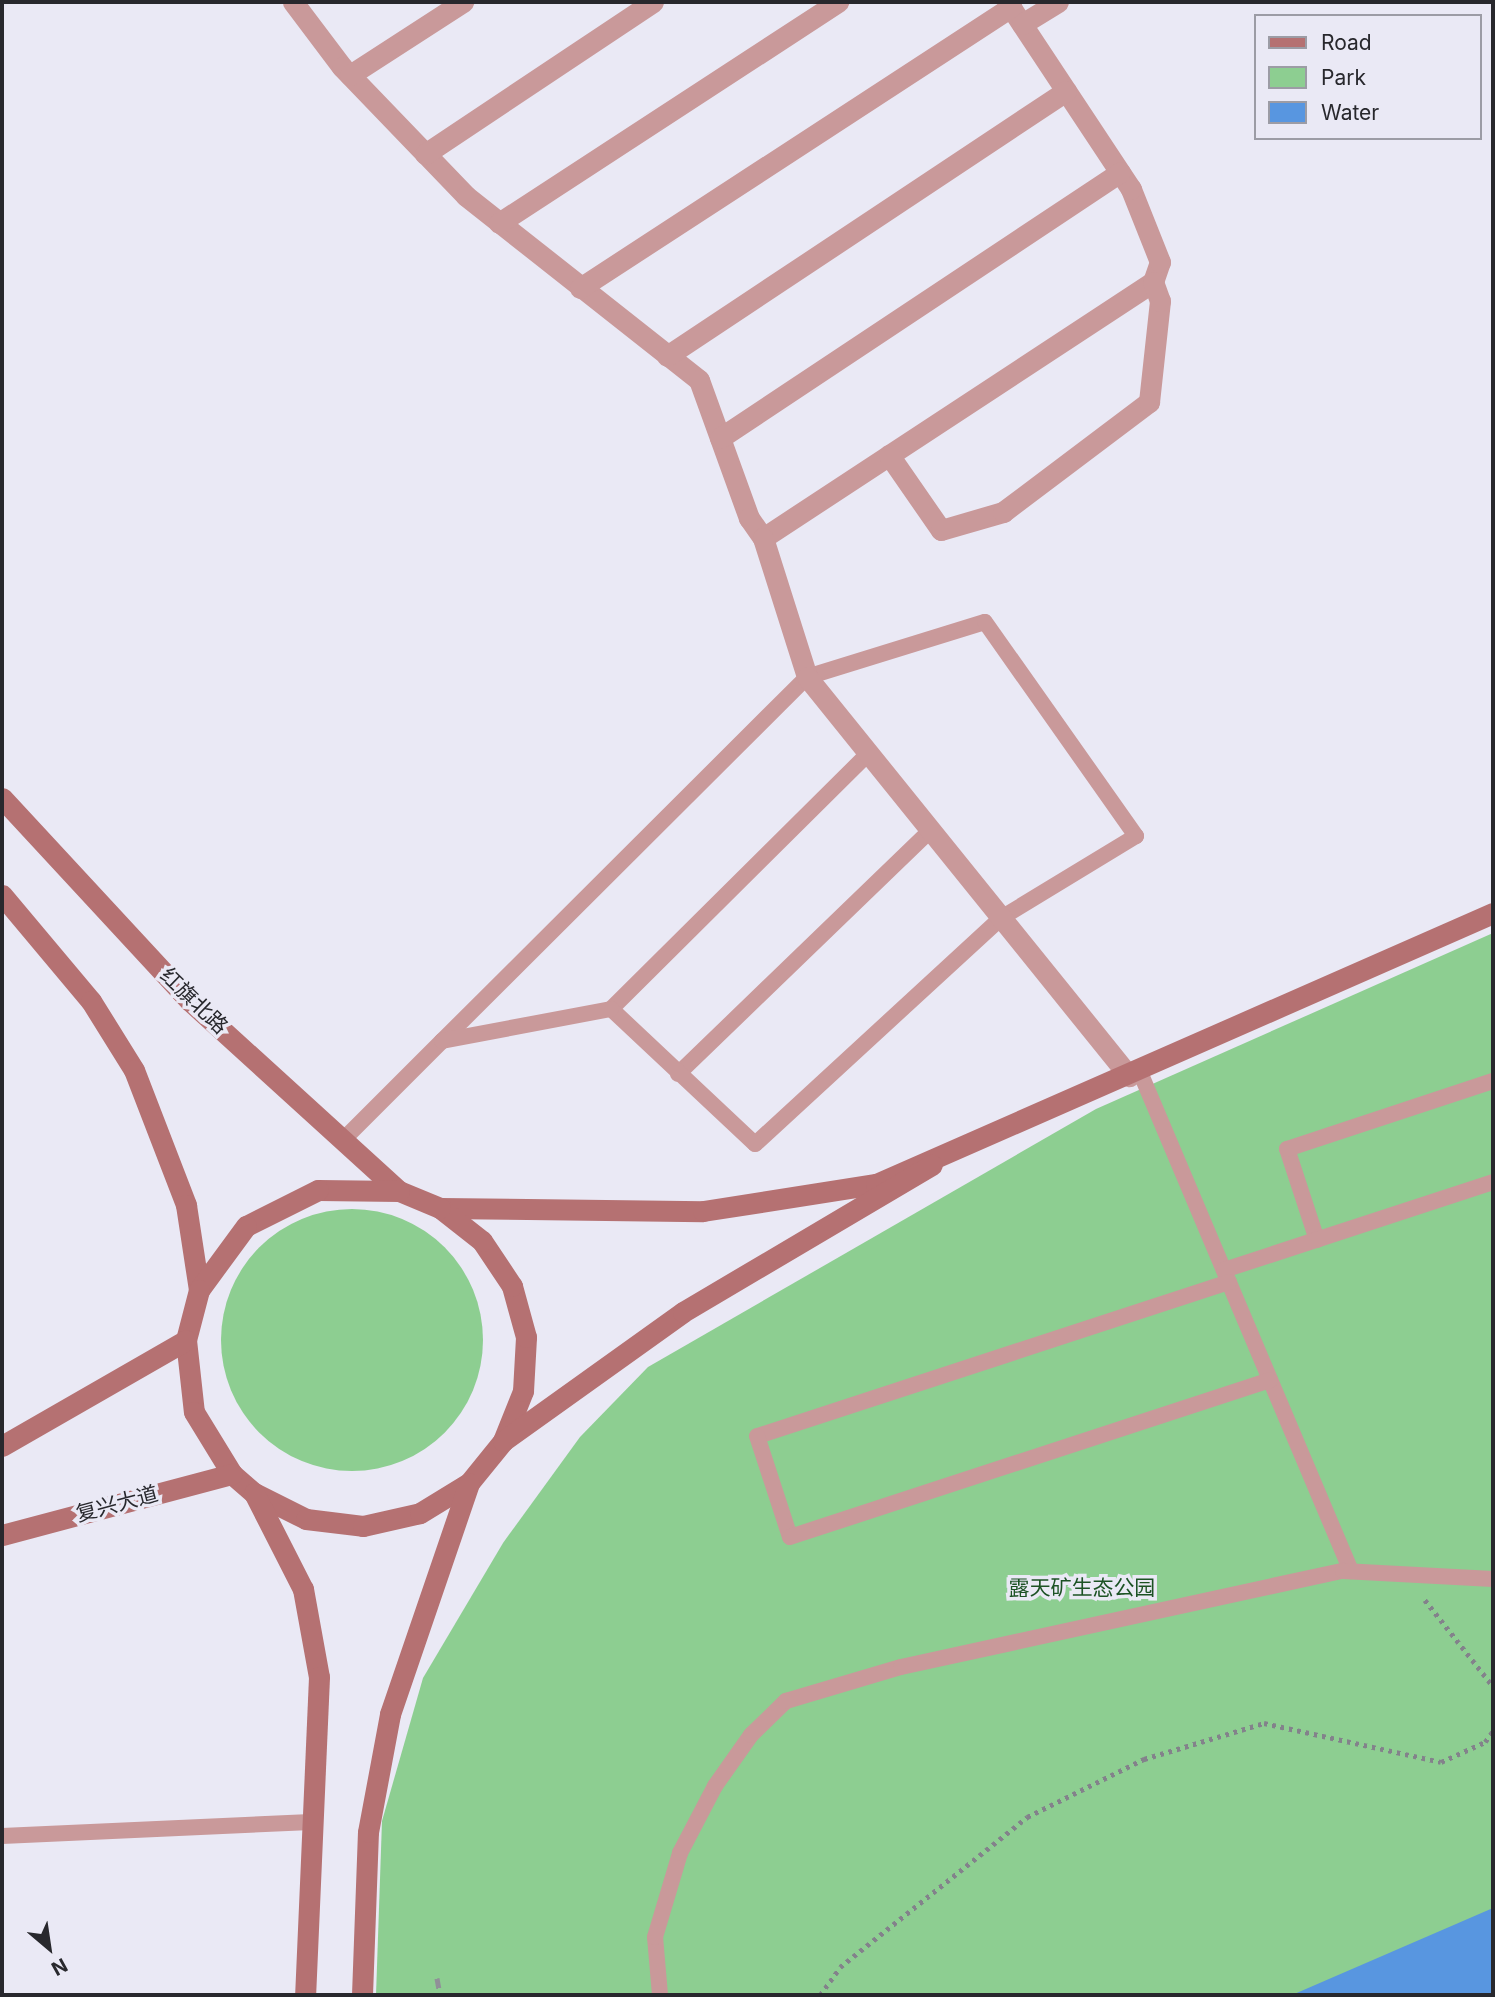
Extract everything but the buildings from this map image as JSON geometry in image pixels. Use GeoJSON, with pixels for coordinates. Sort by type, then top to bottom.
{"type":"FeatureCollection","features":[{"type":"Feature","properties":{"kind":"street"},"geometry":{"type":"LineString","coordinates":[[293,2],[350,75],[425,153],[499,223],[699,380],[720,438],[763,538],[807,677],[1001,918],[1135,1074]]}},
{"type":"Feature","properties":{"kind":"street"},"geometry":{"type":"LineString","coordinates":[[350,75],[463,2]]}},
{"type":"Feature","properties":{"kind":"street"},"geometry":{"type":"LineString","coordinates":[[425,153],[653,2]]}},
{"type":"Feature","properties":{"kind":"street"},"geometry":{"type":"LineString","coordinates":[[499,223],[838,2]]}},
{"type":"Feature","properties":{"kind":"street"},"geometry":{"type":"LineString","coordinates":[[580,288],[1013,11],[1058,2]]}},
{"type":"Feature","properties":{"kind":"street"},"geometry":{"type":"LineString","coordinates":[[763,538],[1153,282],[1160,261],[1120,172],[1013,11]]}},
{"type":"Feature","properties":{"kind":"street"},"geometry":{"type":"LineString","coordinates":[[667,356],[1066,91]]}},
{"type":"Feature","properties":{"kind":"street"},"geometry":{"type":"LineString","coordinates":[[720,438],[1120,172]]}},
{"type":"Feature","properties":{"kind":"street"},"geometry":{"type":"LineString","coordinates":[[889,455],[942,530],[977,515],[1003,512],[1149,402],[1160,301],[1153,282]]}},
{"type":"Feature","properties":{"kind":"street","name":"红旗北路"},"geometry":{"type":"LineString","coordinates":[[2,798],[190,1002],[399,1191]]}},
{"type":"Feature","properties":{"kind":"street"},"geometry":{"type":"LineString","coordinates":[[2,895],[91,1001],[134,1070],[186,1205],[199,1290],[187,1340],[194,1412],[232,1474],[254,1493],[306,1519],[363,1526],[420,1513],[469,1483],[503,1441],[683,1312],[932,1165],[1493,913]]}},
{"type":"Feature","properties":{"kind":"street"},"geometry":{"type":"LineString","coordinates":[[440,1208],[703,1211],[863,1187],[932,1165]]}},
{"type":"Feature","properties":{"kind":"street"},"geometry":{"type":"LineString","coordinates":[[199,1290],[246,1226],[318,1190],[399,1191],[440,1208],[482,1241],[512,1286],[526,1337],[523,1391],[503,1441]]}},
{"type":"Feature","properties":{"kind":"street"},"geometry":{"type":"LineString","coordinates":[[2,1446],[187,1340]]}},
{"type":"Feature","properties":{"kind":"street","name":"复兴大道"},"geometry":{"type":"LineString","coordinates":[[2,1535],[232,1474]]}},
{"type":"Feature","properties":{"kind":"street"},"geometry":{"type":"LineString","coordinates":[[362,1995],[368,1832],[390,1714],[469,1483]]}},
{"type":"Feature","properties":{"kind":"street"},"geometry":{"type":"LineString","coordinates":[[254,1493],[303,1589],[319,1677],[305,1995]]}},
{"type":"Feature","properties":{"kind":"lane"},"geometry":{"type":"LineString","coordinates":[[343,1140],[807,677],[985,622],[1136,836],[1001,918],[755,1144],[611,1009]]}},
{"type":"Feature","properties":{"kind":"lane"},"geometry":{"type":"LineString","coordinates":[[442,1041],[611,1009],[869,753]]}},
{"type":"Feature","properties":{"kind":"lane"},"geometry":{"type":"LineString","coordinates":[[678,1074],[931,830]]}},
{"type":"Feature","properties":{"kind":"lane"},"geometry":{"type":"LineString","coordinates":[[1135,1074],[1226,1276],[1351,1571]]}},
{"type":"Feature","properties":{"kind":"lane"},"geometry":{"type":"LineString","coordinates":[[1317,1240],[1287,1149],[1493,1081]]}},
{"type":"Feature","properties":{"kind":"lane"},"geometry":{"type":"LineString","coordinates":[[1270,1380],[790,1537],[757,1436],[1226,1276],[1317,1240],[1493,1182]]}},
{"type":"Feature","properties":{"kind":"lane"},"geometry":{"type":"LineString","coordinates":[[660,1995],[655,1937],[680,1853],[715,1786],[751,1735],[786,1701],[901,1667],[1351,1571],[1493,1578]]}},
{"type":"Feature","properties":{"kind":"lane"},"geometry":{"type":"LineString","coordinates":[[2,1836],[312,1822]]}},
{"type":"Feature","properties":{"kind":"path"},"geometry":{"type":"LineString","coordinates":[[1402,1572],[1493,1686]]}},
{"type":"Feature","properties":{"kind":"path"},"geometry":{"type":"LineString","coordinates":[[820,1995],[840,1968],[1027,1817],[1144,1759],[1264,1723],[1441,1762],[1485,1742],[1493,1731]]}},
{"type":"Feature","properties":{"kind":"green space","name":"露天矿生态公园"},"geometry":{"type":"Polygon","coordinates":[[[1493,933],[1493,1995],[376,1995],[382,1821],[423,1678],[503,1543],[580,1437],[648,1367],[1096,1109],[1493,933]]]}},
{"type":"Feature","properties":{"kind":"green space"},"geometry":{"type":"Polygon","coordinates":[[[352,1209],[402,1219],[425,1231],[453,1257],[473,1290],[483,1340],[473,1390],[461,1413],[435,1441],[402,1461],[352,1471],[302,1461],[279,1449],[251,1423],[231,1390],[221,1340],[231,1290],[243,1267],[269,1239],[302,1219],[352,1209]]]}},
{"type":"Feature","properties":{"kind":"water"},"geometry":{"type":"Polygon","coordinates":[[[1493,1908],[1493,1995],[1292,1995],[1493,1908]]]}},
{"type":"Feature","properties":{"kind":"railway"},"geometry":{"type":"LineString","coordinates":[[437,1978],[440,1995]]}}]}
